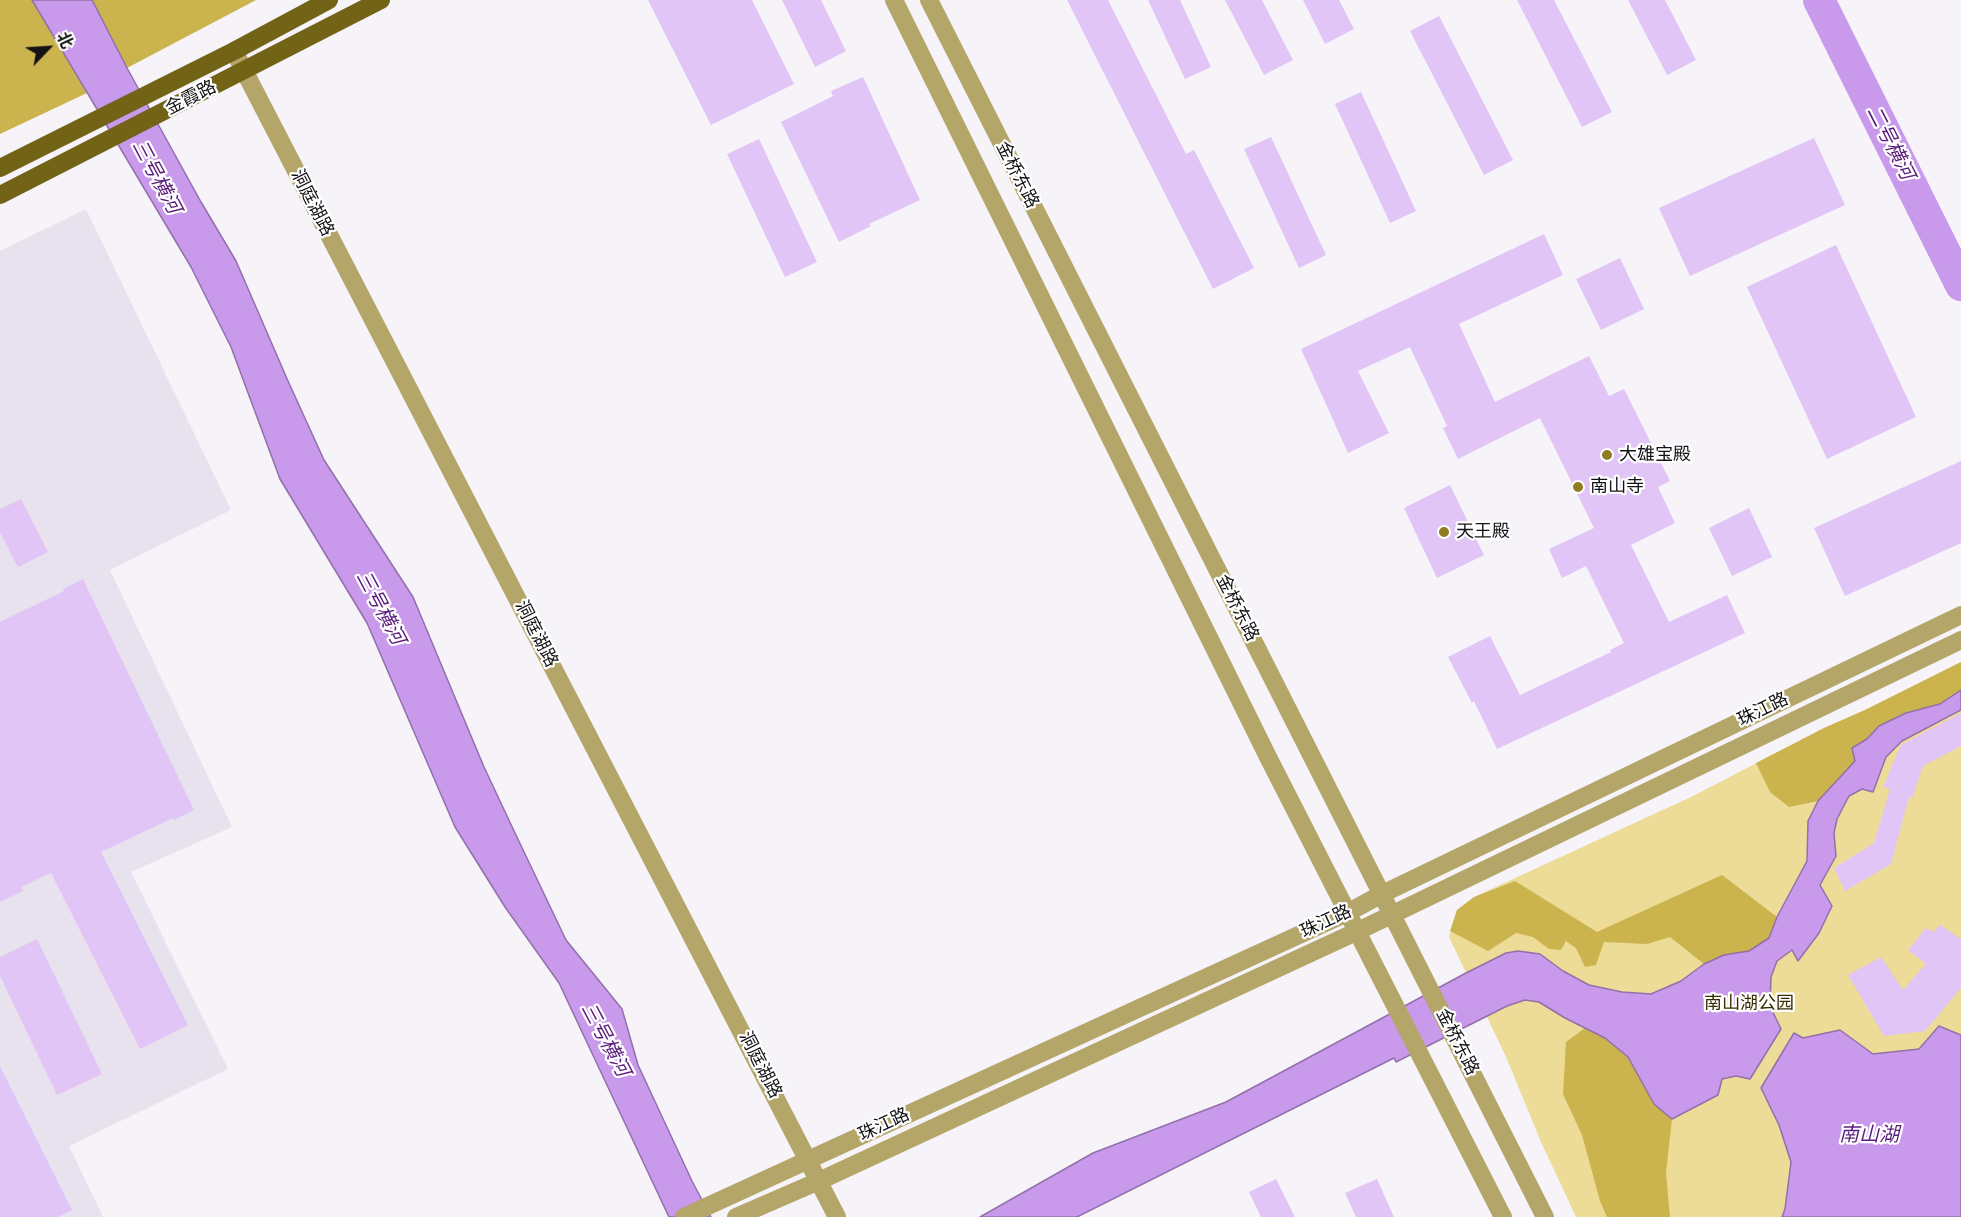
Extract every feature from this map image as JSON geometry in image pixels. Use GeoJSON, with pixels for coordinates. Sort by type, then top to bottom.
{"type":"FeatureCollection","features":[{"type":"Feature","properties":{"kind":"main road","name":"金霞路"},"geometry":{"type":"LineString","coordinates":[[0,168],[234,51],[329,0]]}},
{"type":"Feature","properties":{"kind":"main road","name":"金霞路"},"geometry":{"type":"LineString","coordinates":[[0,195],[381,0]]}},
{"type":"Feature","properties":{"kind":"street","name":"金桥东路"},"geometry":{"type":"LineString","coordinates":[[894,0],[1264,749],[1503,1217]]}},
{"type":"Feature","properties":{"kind":"street","name":"金桥东路"},"geometry":{"type":"LineString","coordinates":[[929,0],[1545,1217]]}},
{"type":"Feature","properties":{"kind":"street","name":"洞庭湖路"},"geometry":{"type":"LineString","coordinates":[[234,51],[837,1217]]}},
{"type":"Feature","properties":{"kind":"street","name":"珠江路"},"geometry":{"type":"LineString","coordinates":[[684,1217],[1348,912],[1961,615]]}},
{"type":"Feature","properties":{"kind":"street","name":"珠江路"},"geometry":{"type":"LineString","coordinates":[[736,1217],[819,1181],[1358,931],[1391,913],[1961,640]]}},
{"type":"Feature","properties":{"kind":"shaded area"},"geometry":{"type":"Polygon","coordinates":[[[0,0],[32,0],[87,93],[0,134],[0,0]]]}},
{"type":"Feature","properties":{"kind":"shaded area"},"geometry":{"type":"Polygon","coordinates":[[[92,0],[256,0],[127,68],[92,0]]]}},
{"type":"Feature","properties":{"kind":"shaded area"},"geometry":{"type":"Polygon","coordinates":[[[86,209],[231,510],[110,570],[232,827],[131,872],[228,1069],[69,1146],[103,1217],[0,1217],[0,251],[86,209]]]}},
{"type":"Feature","properties":{"kind":"shaded area"},"geometry":{"type":"Polygon","coordinates":[[[1961,662],[1961,690],[1940,704],[1906,713],[1879,726],[1867,739],[1853,748],[1855,761],[1818,801],[1789,807],[1770,792],[1756,763],[1961,662]]]}},
{"type":"Feature","properties":{"kind":"shaded area"},"geometry":{"type":"Polygon","coordinates":[[[1722,875],[1777,917],[1769,938],[1749,951],[1724,955],[1704,964],[1670,937],[1647,944],[1604,942],[1596,965],[1585,967],[1576,948],[1566,941],[1561,950],[1549,949],[1533,937],[1516,933],[1488,951],[1450,931],[1457,910],[1474,897],[1515,881],[1597,932],[1722,875]]]}},
{"type":"Feature","properties":{"kind":"shaded area"},"geometry":{"type":"Polygon","coordinates":[[[1585,1028],[1605,1038],[1628,1057],[1654,1104],[1672,1119],[1666,1173],[1670,1217],[1607,1217],[1600,1201],[1582,1135],[1563,1094],[1566,1042],[1585,1028]]]}},
{"type":"Feature","properties":{"kind":"green space","name":"南山湖公园"},"geometry":{"type":"Polygon","coordinates":[[[1961,662],[1961,1217],[1576,1217],[1541,1142],[1506,1057],[1449,937],[1457,910],[1474,897],[1693,796],[1824,728],[1961,662]]]}},
{"type":"Feature","properties":{"kind":"water","name":"三号横河"},"geometry":{"type":"Polygon","coordinates":[[[32,0],[92,0],[127,68],[236,261],[324,460],[413,597],[484,767],[566,940],[622,1009],[638,1065],[711,1217],[669,1217],[559,983],[505,907],[455,827],[367,623],[280,479],[231,347],[191,267],[32,0]]]}},
{"type":"Feature","properties":{"kind":"water"},"geometry":{"type":"Polygon","coordinates":[[[1961,690],[1961,710],[1902,741],[1886,757],[1873,792],[1862,789],[1849,796],[1837,819],[1834,833],[1836,856],[1820,885],[1832,906],[1819,933],[1798,961],[1792,950],[1777,961],[1771,977],[1770,1006],[1781,1029],[1750,1079],[1736,1076],[1722,1079],[1718,1095],[1672,1119],[1654,1104],[1628,1057],[1605,1038],[1539,1002],[1525,1000],[1507,1006],[1396,1062],[1394,1058],[1077,1217],[980,1217],[1093,1153],[1226,1102],[1506,953],[1518,951],[1540,954],[1563,971],[1589,985],[1622,992],[1651,994],[1681,981],[1704,964],[1724,955],[1749,951],[1769,938],[1777,917],[1807,861],[1808,821],[1818,801],[1855,761],[1852,748],[1867,739],[1879,726],[1906,713],[1940,704],[1961,690]]]}},
{"type":"Feature","properties":{"kind":"water","name":"南山湖"},"geometry":{"type":"Polygon","coordinates":[[[1939,1026],[1961,1035],[1961,1217],[1782,1217],[1791,1162],[1779,1125],[1761,1088],[1794,1033],[1803,1038],[1840,1030],[1873,1054],[1919,1049],[1939,1026]]]}},
{"type":"Feature","properties":{"kind":"building"},"geometry":{"type":"Polygon","coordinates":[[[648,0],[752,0],[794,84],[711,125],[648,0]]]}},
{"type":"Feature","properties":{"kind":"building"},"geometry":{"type":"Polygon","coordinates":[[[782,0],[821,0],[846,51],[815,67],[782,0]]]}},
{"type":"Feature","properties":{"kind":"building"},"geometry":{"type":"Polygon","coordinates":[[[1067,0],[1108,0],[1186,154],[1194,150],[1254,268],[1213,289],[1067,0]]]}},
{"type":"Feature","properties":{"kind":"building"},"geometry":{"type":"Polygon","coordinates":[[[1148,0],[1180,0],[1211,67],[1185,79],[1148,0]]]}},
{"type":"Feature","properties":{"kind":"building"},"geometry":{"type":"Polygon","coordinates":[[[1225,0],[1262,0],[1293,60],[1264,75],[1225,0]]]}},
{"type":"Feature","properties":{"kind":"building"},"geometry":{"type":"Polygon","coordinates":[[[1303,0],[1339,0],[1354,29],[1325,44],[1303,0]]]}},
{"type":"Feature","properties":{"kind":"building"},"geometry":{"type":"Polygon","coordinates":[[[1517,0],[1554,0],[1612,112],[1582,127],[1517,0]]]}},
{"type":"Feature","properties":{"kind":"building"},"geometry":{"type":"Polygon","coordinates":[[[1628,0],[1665,0],[1696,60],[1667,75],[1628,0]]]}},
{"type":"Feature","properties":{"kind":"building"},"geometry":{"type":"Polygon","coordinates":[[[1439,16],[1513,160],[1484,175],[1410,31],[1439,16]]]}},
{"type":"Feature","properties":{"kind":"building"},"geometry":{"type":"Polygon","coordinates":[[[863,77],[920,200],[869,224],[871,226],[839,242],[781,122],[833,96],[831,91],[863,77]]]}},
{"type":"Feature","properties":{"kind":"building"},"geometry":{"type":"Polygon","coordinates":[[[1361,92],[1416,211],[1390,223],[1335,104],[1361,92]]]}},
{"type":"Feature","properties":{"kind":"building"},"geometry":{"type":"Polygon","coordinates":[[[1271,137],[1326,255],[1299,268],[1244,149],[1271,137]]]}},
{"type":"Feature","properties":{"kind":"building"},"geometry":{"type":"Polygon","coordinates":[[[1814,138],[1845,205],[1690,276],[1659,208],[1814,138]]]}},
{"type":"Feature","properties":{"kind":"building"},"geometry":{"type":"Polygon","coordinates":[[[759,139],[817,262],[785,277],[727,154],[759,139]]]}},
{"type":"Feature","properties":{"kind":"building"},"geometry":{"type":"Polygon","coordinates":[[[1544,234],[1563,275],[1459,324],[1495,402],[1589,356],[1609,396],[1624,389],[1670,481],[1658,487],[1675,523],[1631,545],[1669,622],[1727,595],[1745,633],[1497,749],[1474,701],[1472,703],[1448,657],[1490,636],[1520,695],[1611,652],[1610,650],[1624,643],[1586,566],[1562,578],[1549,549],[1594,528],[1540,418],[1458,459],[1443,428],[1447,426],[1410,347],[1358,371],[1389,433],[1348,453],[1301,349],[1544,234]]]}},
{"type":"Feature","properties":{"kind":"building"},"geometry":{"type":"Polygon","coordinates":[[[1836,245],[1916,417],[1827,459],[1747,287],[1836,245]]]}},
{"type":"Feature","properties":{"kind":"building"},"geometry":{"type":"Polygon","coordinates":[[[1620,258],[1644,309],[1601,330],[1576,279],[1620,258]]]}},
{"type":"Feature","properties":{"kind":"building"},"geometry":{"type":"Polygon","coordinates":[[[1961,461],[1961,543],[1845,596],[1814,528],[1961,461]]]}},
{"type":"Feature","properties":{"kind":"building","name":"天王殿"},"geometry":{"type":"Polygon","coordinates":[[[1450,485],[1484,555],[1437,578],[1404,508],[1450,485]]]}},
{"type":"Feature","properties":{"kind":"building"},"geometry":{"type":"Polygon","coordinates":[[[21,499],[48,552],[18,567],[0,532],[0,509],[21,499]]]}},
{"type":"Feature","properties":{"kind":"building"},"geometry":{"type":"Polygon","coordinates":[[[1749,508],[1772,557],[1732,576],[1709,528],[1749,508]]]}},
{"type":"Feature","properties":{"kind":"building"},"geometry":{"type":"Polygon","coordinates":[[[83,579],[194,810],[101,852],[188,1025],[140,1049],[51,873],[21,887],[23,891],[0,902],[0,622],[64,591],[63,589],[83,579]]]}},
{"type":"Feature","properties":{"kind":"building"},"geometry":{"type":"Polygon","coordinates":[[[1961,713],[1961,746],[1923,766],[1912,798],[1909,797],[1891,864],[1845,891],[1834,868],[1874,843],[1890,789],[1883,787],[1901,745],[1961,713]]]}},
{"type":"Feature","properties":{"kind":"building"},"geometry":{"type":"Polygon","coordinates":[[[1940,925],[1961,939],[1961,988],[1925,1031],[1884,1036],[1848,975],[1881,957],[1903,990],[1926,964],[1908,950],[1926,928],[1933,932],[1940,925]]]}},
{"type":"Feature","properties":{"kind":"building"},"geometry":{"type":"Polygon","coordinates":[[[37,939],[102,1074],[57,1095],[0,976],[0,957],[37,939]]]}},
{"type":"Feature","properties":{"kind":"building"},"geometry":{"type":"Polygon","coordinates":[[[0,1066],[72,1210],[58,1217],[0,1217],[0,1066]]]}},
{"type":"Feature","properties":{"kind":"building"},"geometry":{"type":"Polygon","coordinates":[[[1276,1179],[1295,1217],[1261,1217],[1249,1192],[1276,1179]]]}},
{"type":"Feature","properties":{"kind":"building"},"geometry":{"type":"Polygon","coordinates":[[[1377,1179],[1394,1217],[1356,1217],[1345,1193],[1377,1179]]]}},
{"type":"Feature","properties":{"kind":"waterway","name":"二号横河"},"geometry":{"type":"LineString","coordinates":[[1819,0],[1961,285]]}},
{"type":"Feature","properties":{"kind":"place","name":"大雄宝殿"},"geometry":{"type":"Point","coordinates":[1607,455]}},
{"type":"Feature","properties":{"kind":"place","name":"南山寺"},"geometry":{"type":"Point","coordinates":[1578,487]}},
{"type":"Feature","properties":{"kind":"place","name":"天王殿"},"geometry":{"type":"Point","coordinates":[1444,532]}}]}
